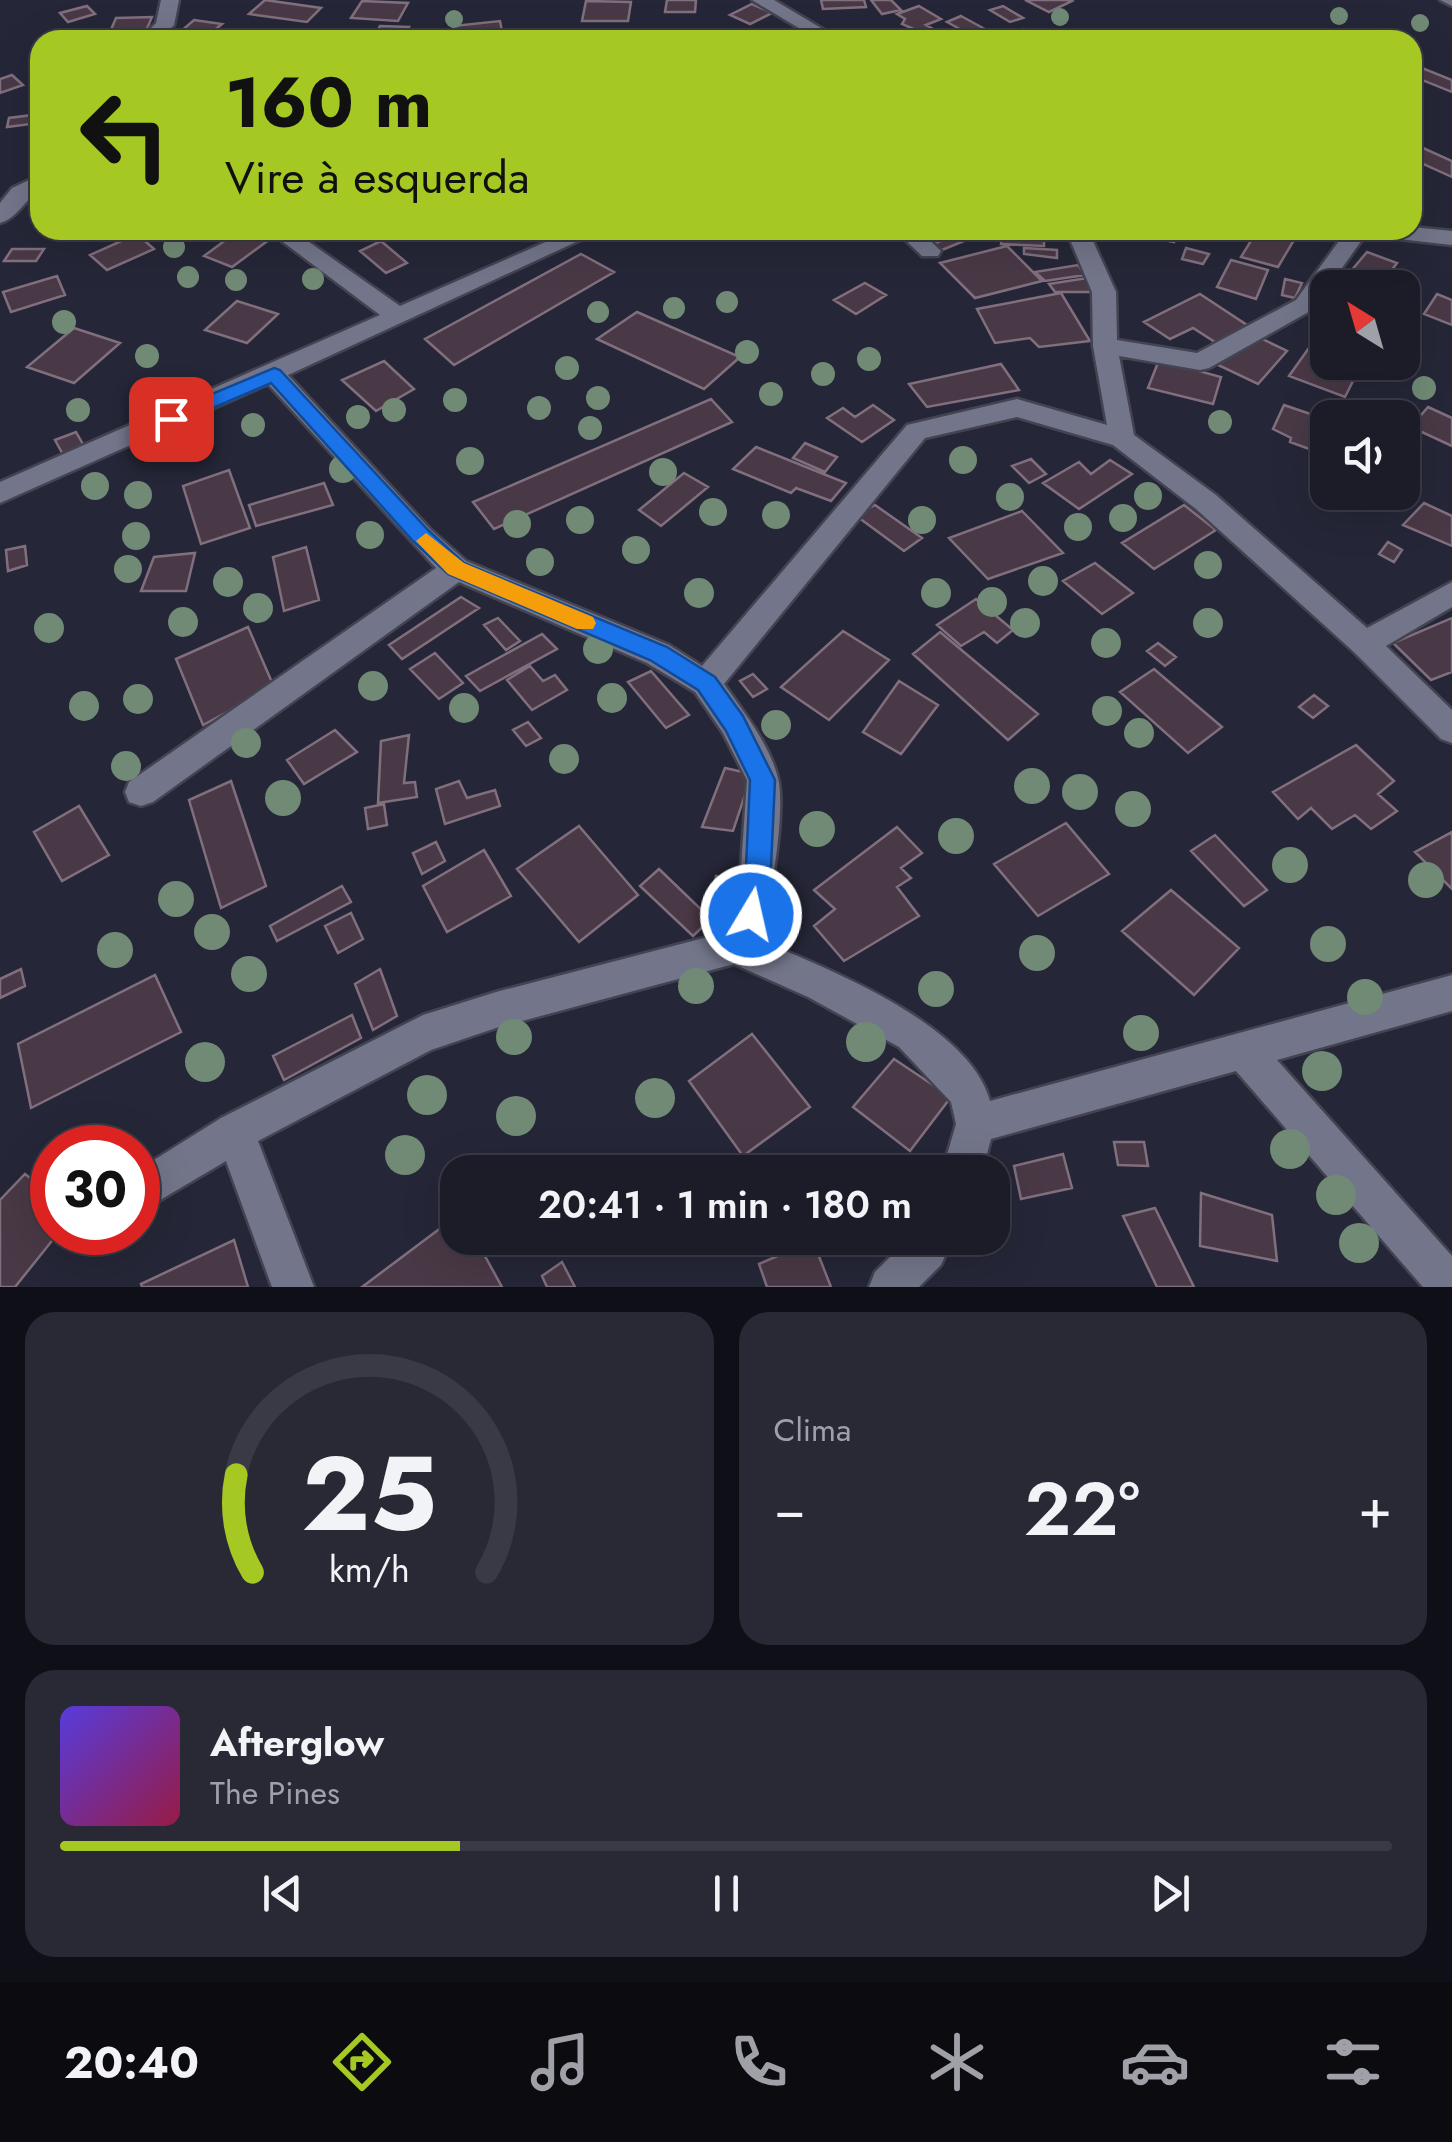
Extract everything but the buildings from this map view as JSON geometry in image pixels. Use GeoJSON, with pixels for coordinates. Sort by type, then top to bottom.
{"type":"FeatureCollection","features":[{"type":"Feature","properties":{"kind":"street"},"geometry":{"type":"LineString","coordinates":[[159,30],[165,25],[170,0]]}},
{"type":"Feature","properties":{"kind":"street"},"geometry":{"type":"LineString","coordinates":[[761,0],[814,30]]}},
{"type":"Feature","properties":{"kind":"street"},"geometry":{"type":"LineString","coordinates":[[0,216],[30,187]]}},
{"type":"Feature","properties":{"kind":"street"},"geometry":{"type":"LineString","coordinates":[[1422,235],[1452,238]]}},
{"type":"Feature","properties":{"kind":"street"},"geometry":{"type":"LineString","coordinates":[[292,240],[399,318]]}},
{"type":"Feature","properties":{"kind":"street"},"geometry":{"type":"LineString","coordinates":[[0,493],[569,240]]}},
{"type":"Feature","properties":{"kind":"street"},"geometry":{"type":"LineString","coordinates":[[918,240],[930,250]]}},
{"type":"Feature","properties":{"kind":"street"},"geometry":{"type":"LineString","coordinates":[[1081,240],[1104,292],[1105,346],[1122,439]]}},
{"type":"Feature","properties":{"kind":"street"},"geometry":{"type":"LineString","coordinates":[[1105,346],[1200,362],[1304,305],[1351,240]]}},
{"type":"Feature","properties":{"kind":"street"},"geometry":{"type":"LineString","coordinates":[[274,374],[420,536],[456,568],[658,654],[706,684],[734,724],[762,780],[758,867],[751,915],[735,947]]}},
{"type":"Feature","properties":{"kind":"street"},"geometry":{"type":"LineString","coordinates":[[706,684],[916,431],[1018,408],[1122,439],[1206,502],[1365,644],[1452,730]]}},
{"type":"Feature","properties":{"kind":"street"},"geometry":{"type":"LineString","coordinates":[[142,792],[456,568]]}},
{"type":"Feature","properties":{"kind":"street"},"geometry":{"type":"LineString","coordinates":[[1365,644],[1452,593]]}},
{"type":"Feature","properties":{"kind":"street"},"geometry":{"type":"LineString","coordinates":[[160,1180],[235,1132],[423,1034],[496,1010],[735,947],[820,984],[912,1034],[968,1092],[976,1124],[967,1155]]}},
{"type":"Feature","properties":{"kind":"street"},"geometry":{"type":"LineString","coordinates":[[976,1124],[1452,993]]}},
{"type":"Feature","properties":{"kind":"street"},"geometry":{"type":"LineString","coordinates":[[1245,1052],[1451,1287]]}},
{"type":"Feature","properties":{"kind":"street"},"geometry":{"type":"LineString","coordinates":[[235,1132],[293,1287]]}},
{"type":"Feature","properties":{"kind":"street"},"geometry":{"type":"LineString","coordinates":[[890,1287],[921,1255]]}},
{"type":"Feature","properties":{"kind":"slow traffic"},"geometry":{"type":"LineString","coordinates":[[426,541],[456,568],[585,623]]}},
{"type":"Feature","properties":{"kind":"route"},"geometry":{"type":"LineString","coordinates":[[171,419],[274,374],[420,536],[456,568],[658,654],[706,684],[734,724],[762,780],[758,867],[751,915]]}}]}
